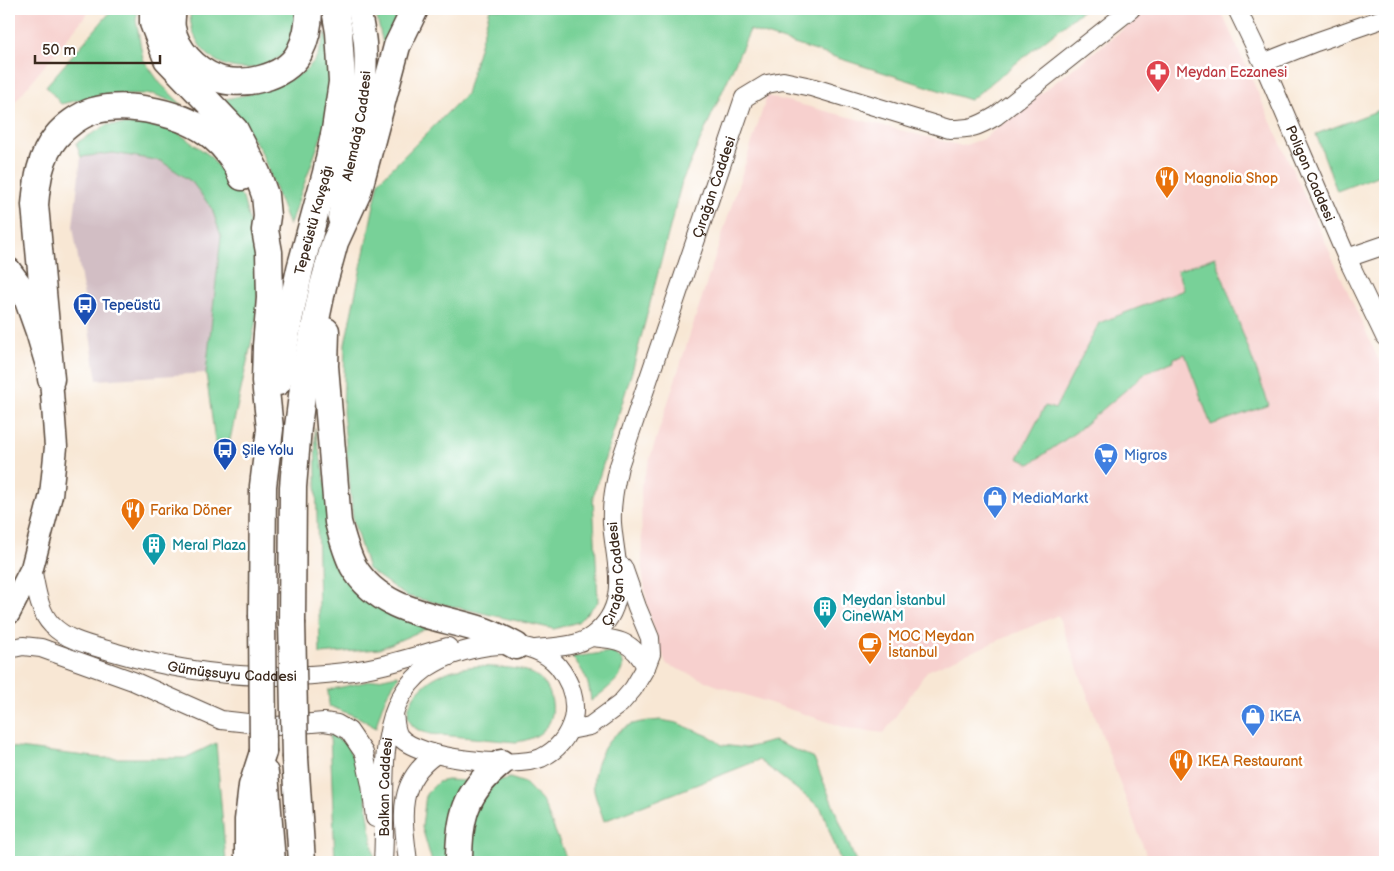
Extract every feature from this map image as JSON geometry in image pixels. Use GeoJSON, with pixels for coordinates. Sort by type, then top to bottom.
{"type":"FeatureCollection","features":[{"type":"Feature","properties":{"kind":"highway"},"geometry":{"type":"LineString","coordinates":[[152,9],[153,23],[167,59],[235,130],[244,146],[265,195],[268,216],[266,230],[269,252],[270,298],[265,381],[270,429],[263,486],[262,615],[263,752],[272,862]]}},
{"type":"Feature","properties":{"kind":"highway"},"geometry":{"type":"LineString","coordinates":[[173,9],[172,28],[182,52],[199,69],[217,79],[240,82],[263,79],[280,72],[289,65],[298,55],[306,37],[309,9]]}},
{"type":"Feature","properties":{"kind":"highway","name":"Tepeüstü Kavşağı"},"geometry":{"type":"LineString","coordinates":[[270,429],[288,320],[335,130],[342,82],[339,32],[335,9]]}},
{"type":"Feature","properties":{"kind":"highway"},"geometry":{"type":"LineString","coordinates":[[302,862],[295,758],[292,622],[293,487],[305,372],[323,286],[335,242],[358,192],[397,46],[415,9]]}},
{"type":"Feature","properties":{"kind":"highway"},"geometry":{"type":"LineString","coordinates":[[51,379],[35,205],[37,179],[43,158],[56,138],[72,122],[93,111],[116,108],[141,108],[169,115],[196,125],[213,136],[225,149],[239,171],[257,215],[266,230]]}},
{"type":"Feature","properties":{"kind":"highway"},"geometry":{"type":"LineString","coordinates":[[323,286],[326,334],[325,366],[338,522],[353,566],[368,585],[391,602],[421,614],[481,630],[526,648]]}},
{"type":"Feature","properties":{"kind":"highway"},"geometry":{"type":"LineString","coordinates":[[248,862],[248,820],[252,786],[263,752]]}},
{"type":"Feature","properties":{"kind":"highway"},"geometry":{"type":"LineString","coordinates":[[459,862],[459,836],[464,813],[472,793],[485,777],[501,763]]}},
{"type":"Feature","properties":{"kind":"main road","name":"Alemdağ Caddesi"},"geometry":{"type":"LineString","coordinates":[[335,242],[358,127],[364,86],[365,44],[359,9]]}},
{"type":"Feature","properties":{"kind":"main road"},"geometry":{"type":"LineString","coordinates":[[9,270],[20,284],[51,379],[56,447],[51,496],[32,568],[9,614]]}},
{"type":"Feature","properties":{"kind":"street","name":"Çırağan Caddesi"},"geometry":{"type":"LineString","coordinates":[[526,648],[572,644],[591,637],[614,609],[619,583],[612,507],[620,466],[744,98],[767,84],[783,81],[811,87],[950,129],[967,129],[979,126],[996,116],[1131,9]]}},
{"type":"Feature","properties":{"kind":"street","name":"Poligon Caddesi"},"geometry":{"type":"LineString","coordinates":[[1238,9],[1347,258],[1385,337]]}},
{"type":"Feature","properties":{"kind":"street"},"geometry":{"type":"LineString","coordinates":[[1263,63],[1385,18]]}},
{"type":"Feature","properties":{"kind":"street"},"geometry":{"type":"LineString","coordinates":[[1347,258],[1385,245]]}},
{"type":"Feature","properties":{"kind":"street"},"geometry":{"type":"LineString","coordinates":[[570,730],[590,726],[620,704],[633,689],[651,654],[650,638],[615,544]]}},
{"type":"Feature","properties":{"kind":"street","name":"Gümüşsuyu Caddesi"},"geometry":{"type":"LineString","coordinates":[[32,568],[40,603],[47,619],[63,634],[134,658],[213,673],[252,676],[346,672],[374,667],[453,646],[479,648]]}},
{"type":"Feature","properties":{"kind":"street"},"geometry":{"type":"LineString","coordinates":[[591,637],[609,638],[624,642],[635,650],[646,667]]}},
{"type":"Feature","properties":{"kind":"street"},"geometry":{"type":"LineString","coordinates":[[495,645],[526,648],[551,658],[569,682],[574,699],[574,714],[570,730],[552,752],[526,762],[501,763],[419,750],[406,743],[398,734],[394,714],[397,702],[416,676],[434,663],[454,654],[495,645]]}},
{"type":"Feature","properties":{"kind":"street"},"geometry":{"type":"LineString","coordinates":[[9,649],[23,646],[41,648],[133,681],[221,720],[276,726],[324,722],[337,724],[349,731],[364,753],[383,862]]}},
{"type":"Feature","properties":{"kind":"street","name":"Balkan Caddesi"},"geometry":{"type":"LineString","coordinates":[[383,862],[385,760],[394,714]]}},
{"type":"Feature","properties":{"kind":"street","name":"Balkan Caddesi"},"geometry":{"type":"LineString","coordinates":[[408,862],[405,835],[405,796],[414,774],[435,754]]}},
{"type":"Feature","properties":{"kind":"shaded area"},"geometry":{"type":"Polygon","coordinates":[[[9,9],[91,9],[9,109],[9,9]]]}},
{"type":"Feature","properties":{"kind":"shaded area"},"geometry":{"type":"Polygon","coordinates":[[[1149,9],[1220,9],[1385,374],[1385,862],[1149,862],[1058,615],[927,671],[884,733],[847,728],[715,685],[666,664],[648,610],[642,569],[641,486],[767,96],[962,146],[983,139],[1149,9]]]}},
{"type":"Feature","properties":{"kind":"shaded area"},"geometry":{"type":"Polygon","coordinates":[[[113,153],[161,161],[192,182],[212,209],[221,236],[206,373],[97,380],[73,226],[81,157],[113,153]]]}},
{"type":"Feature","properties":{"kind":"green space"},"geometry":{"type":"Polygon","coordinates":[[[113,9],[138,9],[136,20],[143,59],[160,83],[182,105],[153,94],[105,94],[61,104],[46,86],[113,9]]]}},
{"type":"Feature","properties":{"kind":"green space"},"geometry":{"type":"Polygon","coordinates":[[[190,9],[300,9],[293,37],[288,49],[283,54],[269,63],[254,68],[239,68],[225,65],[213,59],[203,50],[191,24],[190,9]]]}},
{"type":"Feature","properties":{"kind":"green space"},"geometry":{"type":"Polygon","coordinates":[[[375,9],[401,9],[383,44],[375,9]]]}},
{"type":"Feature","properties":{"kind":"green space"},"geometry":{"type":"Polygon","coordinates":[[[490,9],[1084,9],[970,100],[750,30],[682,181],[633,368],[593,497],[598,602],[578,622],[554,629],[406,596],[368,569],[353,521],[343,412],[345,344],[379,181],[466,94],[490,9]]]}},
{"type":"Feature","properties":{"kind":"green space"},"geometry":{"type":"Polygon","coordinates":[[[326,32],[333,79],[324,129],[289,226],[261,151],[225,99],[261,91],[296,76],[314,61],[326,32]]]}},
{"type":"Feature","properties":{"kind":"green space"},"geometry":{"type":"Polygon","coordinates":[[[1385,108],[1385,173],[1337,191],[1316,134],[1385,108]]]}},
{"type":"Feature","properties":{"kind":"green space"},"geometry":{"type":"Polygon","coordinates":[[[143,124],[177,132],[209,155],[243,198],[259,258],[256,321],[226,458],[217,457],[206,373],[221,236],[212,209],[192,182],[161,161],[113,153],[81,157],[76,143],[107,125],[143,124]]]}},
{"type":"Feature","properties":{"kind":"green space"},"geometry":{"type":"Polygon","coordinates":[[[1215,257],[1269,405],[1211,425],[1185,354],[1174,358],[1174,361],[1147,372],[1076,432],[1030,464],[1018,458],[1045,406],[1055,409],[1099,323],[1184,290],[1177,271],[1215,257]]]}},
{"type":"Feature","properties":{"kind":"green space"},"geometry":{"type":"Polygon","coordinates":[[[315,428],[335,534],[358,583],[430,627],[379,649],[320,654],[315,428]]]}},
{"type":"Feature","properties":{"kind":"green space"},"geometry":{"type":"Polygon","coordinates":[[[611,652],[620,658],[623,664],[622,671],[611,685],[591,701],[586,678],[572,657],[611,652]]]}},
{"type":"Feature","properties":{"kind":"green space"},"geometry":{"type":"Polygon","coordinates":[[[479,666],[527,671],[541,680],[550,694],[552,713],[550,721],[541,733],[516,742],[430,734],[413,726],[409,720],[409,706],[417,692],[428,682],[450,671],[479,666]]]}},
{"type":"Feature","properties":{"kind":"green space"},"geometry":{"type":"Polygon","coordinates":[[[399,676],[382,707],[376,728],[360,718],[329,706],[328,690],[399,676]]]}},
{"type":"Feature","properties":{"kind":"green space"},"geometry":{"type":"Polygon","coordinates":[[[661,720],[677,723],[711,737],[722,745],[746,748],[774,741],[814,758],[856,862],[841,862],[821,808],[759,760],[604,821],[594,791],[594,781],[598,760],[608,742],[624,728],[633,724],[661,720]]]}},
{"type":"Feature","properties":{"kind":"green space"},"geometry":{"type":"Polygon","coordinates":[[[330,734],[346,744],[363,778],[375,862],[335,862],[330,734]]]}},
{"type":"Feature","properties":{"kind":"green space"},"geometry":{"type":"Polygon","coordinates":[[[216,743],[226,862],[9,862],[9,747],[103,758],[185,758],[216,743]]]}},
{"type":"Feature","properties":{"kind":"green space"},"geometry":{"type":"Polygon","coordinates":[[[510,778],[525,783],[543,802],[568,862],[465,862],[473,806],[496,781],[510,778]]]}},
{"type":"Feature","properties":{"kind":"green space"},"geometry":{"type":"Polygon","coordinates":[[[447,780],[466,781],[455,862],[432,862],[422,827],[426,794],[438,782],[447,780]]]}},
{"type":"Feature","properties":{"kind":"place","name":"Meydan Eczanesi"},"geometry":{"type":"Point","coordinates":[1158,93]}},
{"type":"Feature","properties":{"kind":"place","name":"Magnolia Shop"},"geometry":{"type":"Point","coordinates":[1167,199]}},
{"type":"Feature","properties":{"kind":"place","name":"Tepeüstü"},"geometry":{"type":"Point","coordinates":[85,326]}},
{"type":"Feature","properties":{"kind":"place","name":"Şile Yolu"},"geometry":{"type":"Point","coordinates":[225,471]}},
{"type":"Feature","properties":{"kind":"place","name":"Migros"},"geometry":{"type":"Point","coordinates":[1106,476]}},
{"type":"Feature","properties":{"kind":"place","name":"MediaMarkt"},"geometry":{"type":"Point","coordinates":[995,519]}},
{"type":"Feature","properties":{"kind":"place","name":"Farika Döner"},"geometry":{"type":"Point","coordinates":[133,531]}},
{"type":"Feature","properties":{"kind":"place","name":"Meral Plaza"},"geometry":{"type":"Point","coordinates":[154,566]}},
{"type":"Feature","properties":{"kind":"place","name":"Meydan İstanbul CineWAM"},"geometry":{"type":"Point","coordinates":[825,629]}},
{"type":"Feature","properties":{"kind":"place","name":"MOC Meydan İstanbul"},"geometry":{"type":"Point","coordinates":[870,665]}},
{"type":"Feature","properties":{"kind":"place","name":"IKEA"},"geometry":{"type":"Point","coordinates":[1253,737]}},
{"type":"Feature","properties":{"kind":"place","name":"IKEA Restaurant"},"geometry":{"type":"Point","coordinates":[1181,782]}}]}
